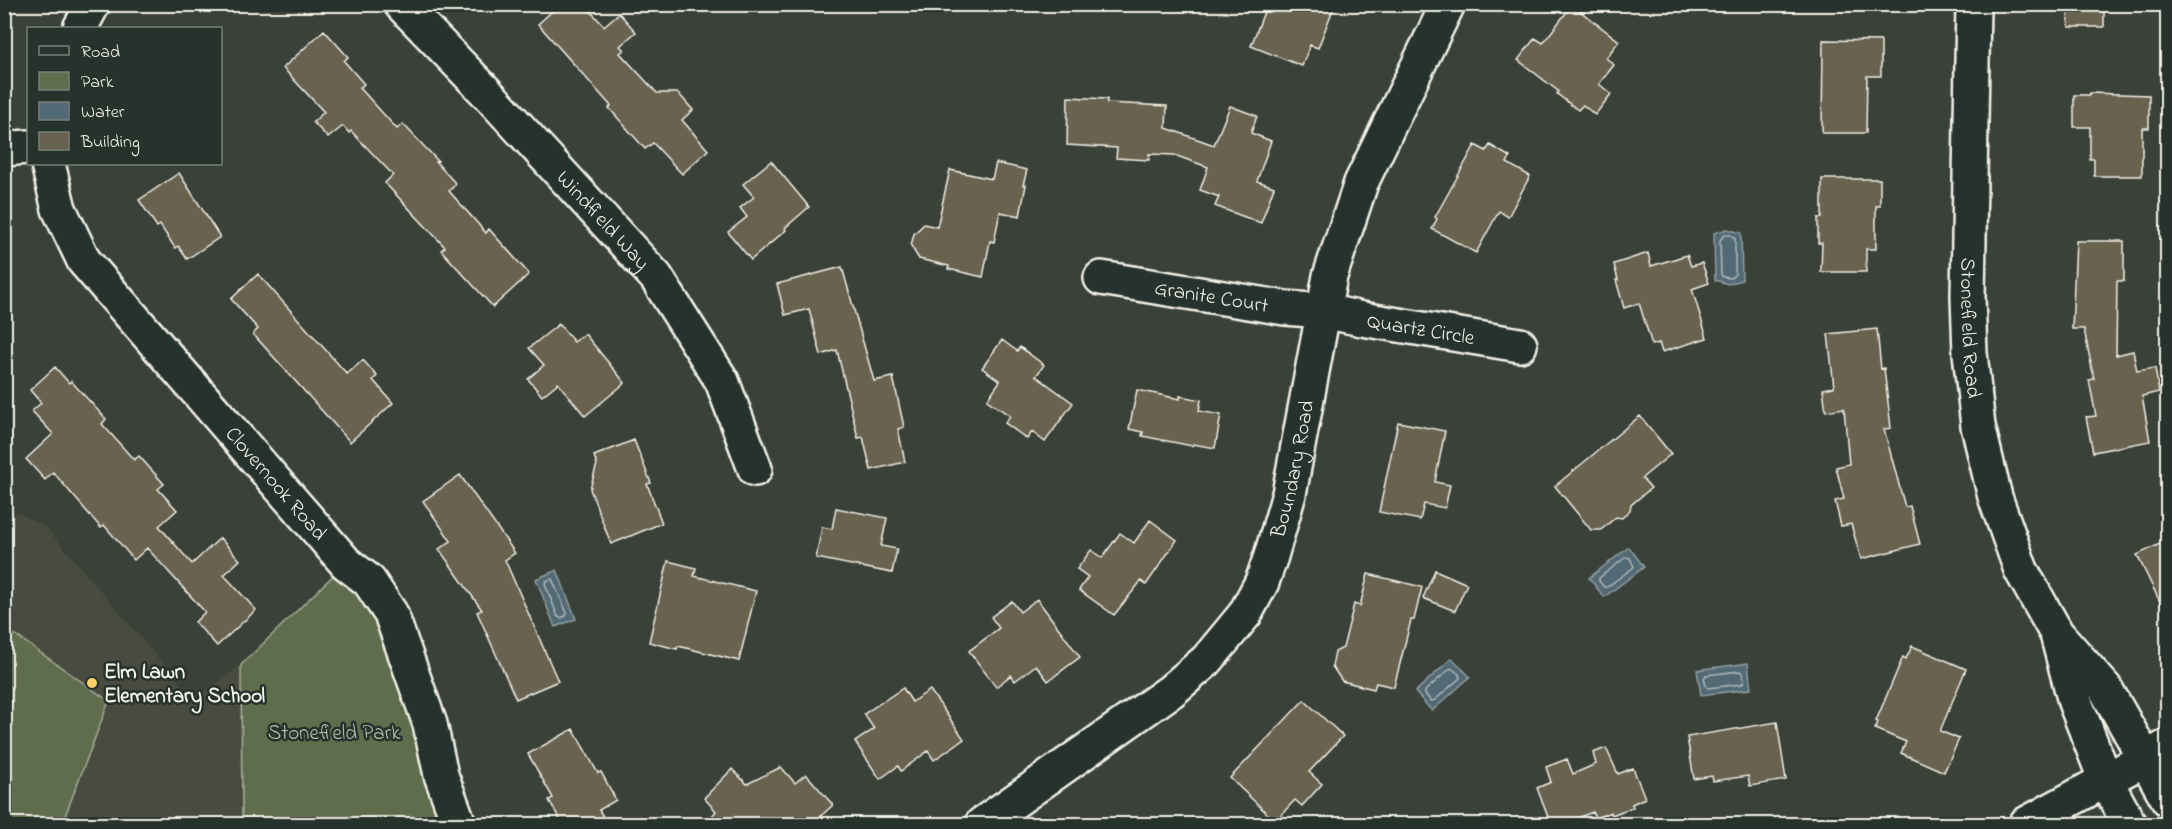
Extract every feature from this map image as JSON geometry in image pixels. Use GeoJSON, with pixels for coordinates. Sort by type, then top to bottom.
{"type":"FeatureCollection","features":[{"type":"Feature","properties":{"kind":"street"},"geometry":{"type":"LineString","coordinates":[[81,27],[93,4]]}},
{"type":"Feature","properties":{"kind":"street","name":"Windfield Way"},"geometry":{"type":"LineString","coordinates":[[401,4],[489,95],[656,277],[722,381],[755,470]]}},
{"type":"Feature","properties":{"kind":"street","name":"Boundary Road"},"geometry":{"type":"LineString","coordinates":[[982,825],[1171,691],[1207,660],[1245,614],[1262,582],[1272,556],[1289,494],[1330,276],[1361,183],[1448,4]]}},
{"type":"Feature","properties":{"kind":"street","name":"Stonefield Road"},"geometry":{"type":"LineString","coordinates":[[1973,4],[1968,297],[1970,353],[1978,426],[1995,497],[2021,570],[2057,634],[2157,752],[2168,799]]}},
{"type":"Feature","properties":{"kind":"street"},"geometry":{"type":"LineString","coordinates":[[4,149],[27,147]]}},
{"type":"Feature","properties":{"kind":"street","name":"Clovernook Road"},"geometry":{"type":"LineString","coordinates":[[48,165],[59,209],[84,261],[346,563],[369,581],[391,614],[430,724],[441,775],[459,825]]}},
{"type":"Feature","properties":{"kind":"street","name":"Granite Court"},"geometry":{"type":"LineString","coordinates":[[1101,278],[1285,308],[1324,311]]}},
{"type":"Feature","properties":{"kind":"street","name":"Quartz Circle"},"geometry":{"type":"LineString","coordinates":[[1324,311],[1520,345]]}},
{"type":"Feature","properties":{"kind":"street","name":"Stonefield Road"},"geometry":{"type":"LineString","coordinates":[[2057,634],[2075,702],[2106,781],[2129,825]]}},
{"type":"Feature","properties":{"kind":"street"},"geometry":{"type":"LineString","coordinates":[[2026,825],[2157,752]]}},
{"type":"Feature","properties":{"kind":"shaded area","name":"Elm Lawn Elementary School"},"geometry":{"type":"Polygon","coordinates":[[[4,506],[46,527],[194,700],[241,665],[242,824],[5,824],[4,506]]]}},
{"type":"Feature","properties":{"kind":"green space","name":"Stonefield Park"},"geometry":{"type":"Polygon","coordinates":[[[346,563],[369,581],[459,824],[242,824],[241,665],[346,563]]]}},
{"type":"Feature","properties":{"kind":"green space"},"geometry":{"type":"Polygon","coordinates":[[[4,627],[109,701],[62,824],[5,824],[4,627]]]}},
{"type":"Feature","properties":{"kind":"water"},"geometry":{"type":"Polygon","coordinates":[[[1727,229],[1741,233],[1742,280],[1728,284],[1715,280],[1714,233],[1727,229]]]}},
{"type":"Feature","properties":{"kind":"water"},"geometry":{"type":"Polygon","coordinates":[[[1629,547],[1644,567],[1604,597],[1589,578],[1629,547]]]}},
{"type":"Feature","properties":{"kind":"water"},"geometry":{"type":"Polygon","coordinates":[[[557,570],[576,619],[555,627],[536,579],[557,570]]]}},
{"type":"Feature","properties":{"kind":"water"},"geometry":{"type":"Polygon","coordinates":[[[1452,658],[1470,677],[1432,711],[1415,692],[1452,658]]]}},
{"type":"Feature","properties":{"kind":"water"},"geometry":{"type":"Polygon","coordinates":[[[1748,663],[1751,689],[1701,695],[1697,670],[1748,663]]]}},
{"type":"Feature","properties":{"kind":"building"},"geometry":{"type":"Polygon","coordinates":[[[560,4],[584,4],[604,26],[619,13],[636,32],[620,46],[624,50],[620,53],[657,93],[678,93],[693,110],[682,120],[708,150],[682,174],[653,143],[645,149],[609,108],[611,106],[538,24],[560,4]]]}},
{"type":"Feature","properties":{"kind":"building"},"geometry":{"type":"Polygon","coordinates":[[[1267,4],[1335,4],[1318,48],[1310,45],[1302,66],[1251,46],[1267,4]]]}},
{"type":"Feature","properties":{"kind":"building"},"geometry":{"type":"Polygon","coordinates":[[[2068,4],[2104,4],[2104,27],[2069,27],[2068,4]]]}},
{"type":"Feature","properties":{"kind":"building"},"geometry":{"type":"Polygon","coordinates":[[[1572,5],[1619,41],[1606,58],[1614,65],[1599,84],[1611,94],[1595,115],[1583,105],[1578,110],[1518,60],[1535,38],[1543,43],[1572,5]]]}},
{"type":"Feature","properties":{"kind":"building"},"geometry":{"type":"Polygon","coordinates":[[[324,30],[348,57],[344,61],[364,84],[360,88],[397,129],[403,124],[438,161],[436,162],[456,184],[449,191],[486,233],[489,229],[529,274],[493,307],[441,250],[445,247],[385,183],[393,175],[351,131],[349,133],[343,126],[328,138],[313,122],[324,112],[283,68],[324,30]]]}},
{"type":"Feature","properties":{"kind":"building"},"geometry":{"type":"Polygon","coordinates":[[[1823,40],[1881,41],[1881,76],[1867,76],[1866,133],[1822,133],[1823,40]]]}},
{"type":"Feature","properties":{"kind":"building"},"geometry":{"type":"Polygon","coordinates":[[[2090,93],[2149,95],[2149,128],[2142,128],[2142,176],[2094,176],[2094,159],[2090,159],[2090,127],[2074,127],[2074,95],[2090,95],[2090,93]]]}},
{"type":"Feature","properties":{"kind":"building"},"geometry":{"type":"Polygon","coordinates":[[[1068,97],[1107,99],[1107,103],[1167,106],[1166,128],[1214,145],[1230,106],[1257,116],[1251,133],[1271,141],[1257,181],[1274,187],[1261,223],[1215,206],[1219,197],[1200,190],[1208,167],[1174,155],[1149,154],[1149,160],[1116,158],[1117,148],[1067,145],[1068,97]]]}},
{"type":"Feature","properties":{"kind":"building"},"geometry":{"type":"Polygon","coordinates":[[[1475,145],[1486,151],[1490,145],[1510,157],[1507,163],[1530,176],[1508,217],[1499,211],[1476,253],[1432,229],[1437,219],[1435,217],[1475,145]]]}},
{"type":"Feature","properties":{"kind":"building"},"geometry":{"type":"Polygon","coordinates":[[[771,161],[809,207],[751,260],[728,232],[747,217],[740,208],[754,197],[743,184],[771,161]]]}},
{"type":"Feature","properties":{"kind":"building"},"geometry":{"type":"Polygon","coordinates":[[[996,163],[1027,170],[1023,185],[1026,185],[1020,216],[1000,212],[994,242],[990,241],[983,277],[919,259],[911,246],[914,234],[924,224],[937,227],[950,170],[992,179],[996,163]]]}},
{"type":"Feature","properties":{"kind":"building"},"geometry":{"type":"Polygon","coordinates":[[[179,173],[220,237],[187,259],[178,246],[175,248],[160,225],[157,227],[139,200],[179,173]]]}},
{"type":"Feature","properties":{"kind":"building"},"geometry":{"type":"Polygon","coordinates":[[[1822,179],[1880,179],[1880,206],[1876,206],[1876,249],[1866,249],[1866,272],[1821,272],[1822,243],[1818,243],[1818,218],[1822,218],[1822,179]]]}},
{"type":"Feature","properties":{"kind":"building"},"geometry":{"type":"Polygon","coordinates":[[[2076,241],[2124,241],[2124,281],[2117,281],[2116,355],[2133,351],[2137,371],[2155,368],[2159,392],[2142,396],[2150,441],[2093,452],[2086,417],[2096,416],[2089,380],[2094,379],[2084,329],[2072,329],[2076,241]]]}},
{"type":"Feature","properties":{"kind":"building"},"geometry":{"type":"Polygon","coordinates":[[[1648,253],[1651,266],[1687,255],[1691,266],[1702,263],[1709,283],[1692,289],[1707,338],[1662,352],[1659,343],[1652,345],[1639,303],[1624,308],[1614,264],[1648,253]]]}},
{"type":"Feature","properties":{"kind":"building"},"geometry":{"type":"Polygon","coordinates":[[[842,267],[874,381],[893,377],[904,427],[898,429],[905,462],[871,470],[863,437],[858,438],[837,350],[821,355],[809,309],[785,315],[777,284],[842,267]]]}},
{"type":"Feature","properties":{"kind":"building"},"geometry":{"type":"Polygon","coordinates":[[[258,274],[347,374],[363,360],[377,376],[373,380],[393,403],[350,442],[253,334],[258,329],[231,299],[258,274]]]}},
{"type":"Feature","properties":{"kind":"building"},"geometry":{"type":"Polygon","coordinates":[[[559,324],[574,342],[585,334],[625,383],[585,416],[558,383],[542,396],[528,379],[544,365],[529,348],[559,324]]]}},
{"type":"Feature","properties":{"kind":"building"},"geometry":{"type":"Polygon","coordinates":[[[1877,329],[1891,428],[1884,429],[1905,507],[1910,506],[1920,544],[1861,559],[1851,524],[1841,526],[1835,501],[1844,499],[1836,467],[1849,464],[1844,408],[1826,411],[1823,389],[1834,387],[1828,334],[1877,329]]]}},
{"type":"Feature","properties":{"kind":"building"},"geometry":{"type":"Polygon","coordinates":[[[1002,340],[1017,351],[1020,347],[1044,365],[1036,376],[1073,403],[1045,442],[1032,432],[1027,439],[1005,423],[1010,416],[987,400],[1000,381],[982,368],[1002,340]]]}},
{"type":"Feature","properties":{"kind":"building"},"geometry":{"type":"Polygon","coordinates":[[[55,367],[106,419],[102,424],[134,460],[139,456],[164,484],[158,489],[177,510],[159,526],[192,564],[220,538],[240,560],[224,575],[256,610],[217,646],[195,622],[205,612],[147,548],[134,560],[104,525],[101,528],[53,472],[45,480],[26,459],[53,434],[32,411],[41,403],[30,390],[55,367]]]}},
{"type":"Feature","properties":{"kind":"building"},"geometry":{"type":"Polygon","coordinates":[[[1137,390],[1180,399],[1180,396],[1201,400],[1199,411],[1221,415],[1215,448],[1142,436],[1143,432],[1129,429],[1137,390]]]}},
{"type":"Feature","properties":{"kind":"building"},"geometry":{"type":"Polygon","coordinates":[[[1640,416],[1671,454],[1642,478],[1651,488],[1631,505],[1630,510],[1622,518],[1616,517],[1601,530],[1591,530],[1555,486],[1640,416]]]}},
{"type":"Feature","properties":{"kind":"building"},"geometry":{"type":"Polygon","coordinates":[[[1398,422],[1445,431],[1435,482],[1450,485],[1445,508],[1424,504],[1420,520],[1379,512],[1398,422]]]}},
{"type":"Feature","properties":{"kind":"building"},"geometry":{"type":"Polygon","coordinates":[[[634,440],[651,483],[647,484],[662,523],[611,544],[590,489],[597,464],[594,456],[634,440]]]}},
{"type":"Feature","properties":{"kind":"building"},"geometry":{"type":"Polygon","coordinates":[[[460,475],[515,553],[505,560],[558,681],[516,699],[477,612],[482,610],[439,549],[451,541],[423,501],[460,475]]]}},
{"type":"Feature","properties":{"kind":"building"},"geometry":{"type":"Polygon","coordinates":[[[836,508],[887,518],[881,546],[897,549],[892,573],[816,558],[822,527],[832,529],[836,508]]]}},
{"type":"Feature","properties":{"kind":"building"},"geometry":{"type":"Polygon","coordinates":[[[1150,520],[1177,540],[1146,585],[1141,581],[1114,615],[1079,590],[1088,577],[1077,569],[1091,550],[1102,558],[1120,533],[1134,543],[1150,520]]]}},
{"type":"Feature","properties":{"kind":"building"},"geometry":{"type":"Polygon","coordinates":[[[2168,540],[2168,618],[2137,555],[2168,540]]]}},
{"type":"Feature","properties":{"kind":"building"},"geometry":{"type":"Polygon","coordinates":[[[668,561],[696,568],[694,576],[756,591],[739,661],[678,646],[677,649],[649,642],[668,561]]]}},
{"type":"Feature","properties":{"kind":"building"},"geometry":{"type":"Polygon","coordinates":[[[1435,570],[1467,584],[1455,611],[1423,598],[1435,570]]]}},
{"type":"Feature","properties":{"kind":"building"},"geometry":{"type":"Polygon","coordinates":[[[1368,574],[1422,587],[1394,687],[1376,683],[1374,689],[1342,681],[1332,666],[1335,652],[1343,648],[1354,604],[1360,606],[1368,574]]]}},
{"type":"Feature","properties":{"kind":"building"},"geometry":{"type":"Polygon","coordinates":[[[1037,599],[1080,657],[1048,681],[1036,665],[1015,681],[1011,675],[996,687],[969,651],[999,628],[991,617],[1012,601],[1020,612],[1037,599]]]}},
{"type":"Feature","properties":{"kind":"building"},"geometry":{"type":"Polygon","coordinates":[[[1912,646],[1966,669],[1940,731],[1959,739],[1944,772],[1901,753],[1906,742],[1875,729],[1878,722],[1876,721],[1903,657],[1906,659],[1912,646]]]}},
{"type":"Feature","properties":{"kind":"building"},"geometry":{"type":"Polygon","coordinates":[[[903,688],[912,702],[930,690],[964,739],[934,760],[928,751],[901,771],[898,766],[880,779],[855,742],[874,729],[864,714],[903,688]]]}},
{"type":"Feature","properties":{"kind":"building"},"geometry":{"type":"Polygon","coordinates":[[[1304,700],[1343,736],[1309,772],[1322,784],[1302,806],[1295,800],[1275,821],[1230,778],[1304,700]]]}},
{"type":"Feature","properties":{"kind":"building"},"geometry":{"type":"Polygon","coordinates":[[[1777,722],[1786,780],[1750,786],[1748,776],[1713,781],[1712,776],[1694,779],[1687,737],[1777,722]]]}},
{"type":"Feature","properties":{"kind":"building"},"geometry":{"type":"Polygon","coordinates":[[[573,729],[616,800],[599,810],[608,825],[563,825],[549,800],[553,798],[528,754],[573,729]]]}},
{"type":"Feature","properties":{"kind":"building"},"geometry":{"type":"Polygon","coordinates":[[[1606,748],[1618,774],[1633,768],[1645,798],[1632,804],[1633,807],[1612,815],[1611,812],[1595,818],[1593,812],[1559,825],[1551,825],[1537,788],[1551,782],[1546,767],[1567,759],[1573,774],[1596,764],[1593,753],[1606,748]]]}},
{"type":"Feature","properties":{"kind":"building"},"geometry":{"type":"Polygon","coordinates":[[[781,767],[795,783],[806,774],[833,805],[811,825],[705,825],[716,811],[704,798],[732,769],[747,784],[781,767]]]}},
{"type":"Feature","properties":{"kind":"place","name":"Elm Lawn Elementary School"},"geometry":{"type":"Point","coordinates":[92,683]}}]}
